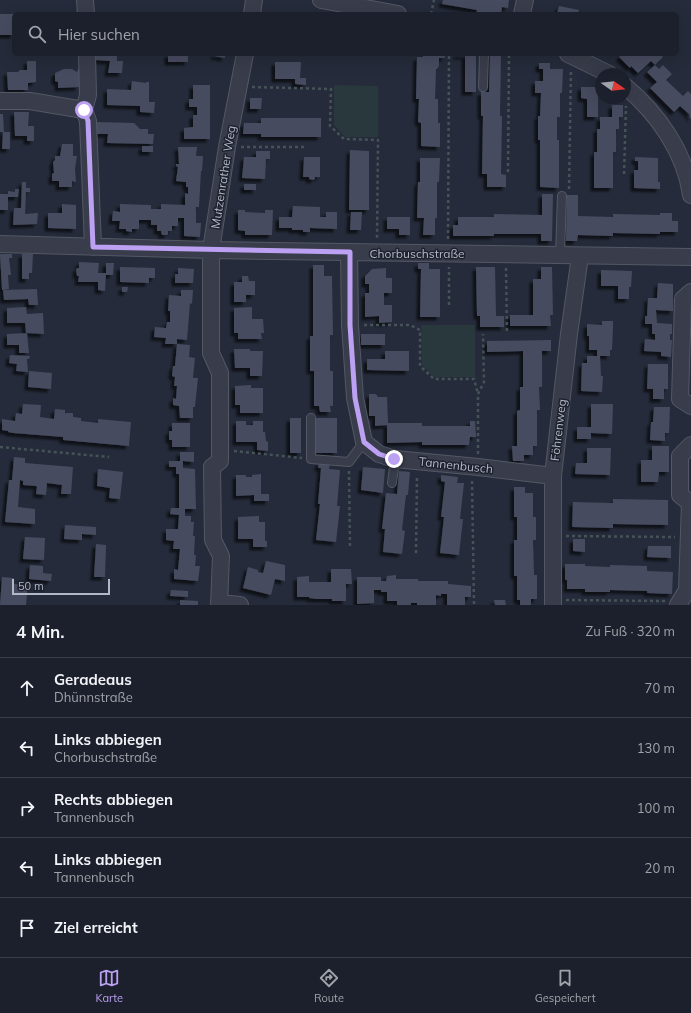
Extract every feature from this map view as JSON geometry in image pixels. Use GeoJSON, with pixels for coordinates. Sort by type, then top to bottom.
{"type":"FeatureCollection","features":[{"type":"Feature","properties":{"kind":"street"},"geometry":{"type":"LineString","coordinates":[[86,0],[86,12]]}},
{"type":"Feature","properties":{"kind":"street"},"geometry":{"type":"LineString","coordinates":[[252,12],[254,0]]}},
{"type":"Feature","properties":{"kind":"street"},"geometry":{"type":"LineString","coordinates":[[321,0],[388,12]]}},
{"type":"Feature","properties":{"kind":"street"},"geometry":{"type":"LineString","coordinates":[[522,12],[525,0]]}},
{"type":"Feature","properties":{"kind":"street"},"geometry":{"type":"LineString","coordinates":[[87,56],[88,95],[84,110],[88,121],[93,247]]}},
{"type":"Feature","properties":{"kind":"street","name":"Mutzenrather Weg"},"geometry":{"type":"LineString","coordinates":[[220,604],[221,556],[213,540],[212,467],[220,461],[220,373],[211,353],[211,250],[226,147],[245,56]]}},
{"type":"Feature","properties":{"kind":"street"},"geometry":{"type":"LineString","coordinates":[[572,56],[597,68]]}},
{"type":"Feature","properties":{"kind":"street"},"geometry":{"type":"LineString","coordinates":[[631,92],[652,113],[674,143],[690,185],[691,195]]}},
{"type":"Feature","properties":{"kind":"street"},"geometry":{"type":"LineString","coordinates":[[0,101],[30,101],[56,104],[84,110]]}},
{"type":"Feature","properties":{"kind":"street","name":"Chorbuschstraße"},"geometry":{"type":"LineString","coordinates":[[0,244],[211,250],[691,257]]}},
{"type":"Feature","properties":{"kind":"street"},"geometry":{"type":"LineString","coordinates":[[350,252],[350,325],[355,398],[364,442]]}},
{"type":"Feature","properties":{"kind":"street","name":"Föhrenweg"},"geometry":{"type":"LineString","coordinates":[[553,602],[553,476],[568,342],[580,256]]}},
{"type":"Feature","properties":{"kind":"street"},"geometry":{"type":"LineString","coordinates":[[691,292],[684,299],[680,399],[691,406]]}},
{"type":"Feature","properties":{"kind":"street","name":"Tannenbusch"},"geometry":{"type":"LineString","coordinates":[[364,442],[379,454],[394,459],[475,466],[553,476]]}},
{"type":"Feature","properties":{"kind":"street"},"geometry":{"type":"LineString","coordinates":[[678,603],[687,590],[690,503],[680,495],[680,456],[691,445]]}},
{"type":"Feature","properties":{"kind":"street"},"geometry":{"type":"LineString","coordinates":[[220,604],[240,605]]}},
{"type":"Feature","properties":{"kind":"lane"},"geometry":{"type":"LineString","coordinates":[[483,87],[484,56]]}},
{"type":"Feature","properties":{"kind":"lane"},"geometry":{"type":"LineString","coordinates":[[560,255],[562,196]]}},
{"type":"Feature","properties":{"kind":"lane"},"geometry":{"type":"LineString","coordinates":[[311,418],[311,459],[349,462],[364,442]]}},
{"type":"Feature","properties":{"kind":"lane"},"geometry":{"type":"LineString","coordinates":[[392,483],[394,459]]}},
{"type":"Feature","properties":{"kind":"path"},"geometry":{"type":"LineString","coordinates":[[431,12],[434,0]]}},
{"type":"Feature","properties":{"kind":"path"},"geometry":{"type":"LineString","coordinates":[[449,56],[449,306]]}},
{"type":"Feature","properties":{"kind":"path"},"geometry":{"type":"LineString","coordinates":[[508,172],[509,56]]}},
{"type":"Feature","properties":{"kind":"path"},"geometry":{"type":"LineString","coordinates":[[562,196],[569,189],[570,56]]}},
{"type":"Feature","properties":{"kind":"path"},"geometry":{"type":"LineString","coordinates":[[239,87],[331,89],[330,126],[344,139],[378,140],[377,252]]}},
{"type":"Feature","properties":{"kind":"path"},"geometry":{"type":"LineString","coordinates":[[624,174],[626,104]]}},
{"type":"Feature","properties":{"kind":"path"},"geometry":{"type":"LineString","coordinates":[[226,147],[305,147]]}},
{"type":"Feature","properties":{"kind":"path"},"geometry":{"type":"LineString","coordinates":[[506,254],[507,334]]}},
{"type":"Feature","properties":{"kind":"path"},"geometry":{"type":"LineString","coordinates":[[350,325],[410,326],[420,330],[420,366],[434,379],[474,379],[478,394],[475,466],[474,605]]}},
{"type":"Feature","properties":{"kind":"path"},"geometry":{"type":"LineString","coordinates":[[478,394],[484,382],[483,334]]}},
{"type":"Feature","properties":{"kind":"path"},"geometry":{"type":"LineString","coordinates":[[0,447],[109,457]]}},
{"type":"Feature","properties":{"kind":"path"},"geometry":{"type":"LineString","coordinates":[[220,449],[311,459]]}},
{"type":"Feature","properties":{"kind":"path"},"geometry":{"type":"LineString","coordinates":[[416,554],[417,461]]}},
{"type":"Feature","properties":{"kind":"path"},"geometry":{"type":"LineString","coordinates":[[349,462],[350,547]]}},
{"type":"Feature","properties":{"kind":"path"},"geometry":{"type":"LineString","coordinates":[[553,535],[689,538]]}},
{"type":"Feature","properties":{"kind":"path"},"geometry":{"type":"LineString","coordinates":[[553,602],[678,603]]}},
{"type":"Feature","properties":{"kind":"shaded area"},"geometry":{"type":"Polygon","coordinates":[[[334,85],[378,86],[378,137],[345,137],[334,125],[334,85]]]}},
{"type":"Feature","properties":{"kind":"shaded area"},"geometry":{"type":"Polygon","coordinates":[[[421,325],[475,325],[475,377],[434,377],[422,365],[421,325]]]}},
{"type":"Feature","properties":{"kind":"building"},"geometry":{"type":"Polygon","coordinates":[[[443,0],[509,0],[508,8],[502,7],[501,12],[476,12],[477,10],[442,4],[443,0]]]}},
{"type":"Feature","properties":{"kind":"building"},"geometry":{"type":"Polygon","coordinates":[[[559,6],[579,10],[578,12],[558,12],[559,6]]]}},
{"type":"Feature","properties":{"kind":"building"},"geometry":{"type":"Polygon","coordinates":[[[0,14],[12,14],[12,35],[0,35],[0,14]]]}},
{"type":"Feature","properties":{"kind":"building"},"geometry":{"type":"Polygon","coordinates":[[[96,56],[117,56],[117,61],[123,61],[122,73],[108,73],[110,61],[95,60],[96,56]]]}},
{"type":"Feature","properties":{"kind":"building"},"geometry":{"type":"Polygon","coordinates":[[[168,56],[188,56],[188,62],[168,62],[168,56]]]}},
{"type":"Feature","properties":{"kind":"building"},"geometry":{"type":"Polygon","coordinates":[[[214,56],[225,56],[225,58],[214,56]]]}},
{"type":"Feature","properties":{"kind":"building"},"geometry":{"type":"Polygon","coordinates":[[[445,56],[445,58],[439,58],[439,66],[436,69],[435,99],[438,99],[440,147],[421,146],[421,123],[418,122],[419,99],[416,99],[417,57],[445,56]]]}},
{"type":"Feature","properties":{"kind":"building"},"geometry":{"type":"Polygon","coordinates":[[[465,56],[476,56],[476,92],[465,92],[465,56]]]}},
{"type":"Feature","properties":{"kind":"building"},"geometry":{"type":"Polygon","coordinates":[[[490,56],[501,56],[501,174],[506,175],[506,187],[487,187],[487,174],[482,174],[483,116],[481,116],[481,92],[489,92],[490,56]]]}},
{"type":"Feature","properties":{"kind":"building"},"geometry":{"type":"Polygon","coordinates":[[[619,57],[663,57],[655,65],[651,61],[638,73],[631,66],[630,68],[619,57]]]}},
{"type":"Feature","properties":{"kind":"building"},"geometry":{"type":"Polygon","coordinates":[[[27,61],[36,61],[36,82],[28,83],[28,90],[8,90],[7,72],[27,70],[27,61]]]}},
{"type":"Feature","properties":{"kind":"building"},"geometry":{"type":"Polygon","coordinates":[[[275,62],[301,62],[300,78],[306,78],[306,85],[295,84],[295,79],[275,79],[275,62]]]}},
{"type":"Feature","properties":{"kind":"building"},"geometry":{"type":"Polygon","coordinates":[[[539,63],[550,63],[550,69],[563,69],[562,93],[560,93],[560,117],[557,117],[557,140],[559,140],[559,188],[540,187],[540,140],[538,140],[538,116],[540,116],[541,93],[535,93],[535,81],[543,81],[543,69],[539,69],[539,63]]]}},
{"type":"Feature","properties":{"kind":"building"},"geometry":{"type":"Polygon","coordinates":[[[655,65],[659,69],[663,65],[672,74],[666,80],[683,96],[688,91],[691,94],[691,119],[689,116],[690,115],[680,106],[674,112],[650,88],[657,82],[647,72],[655,65]]]}},
{"type":"Feature","properties":{"kind":"building"},"geometry":{"type":"Polygon","coordinates":[[[84,68],[85,79],[79,80],[79,87],[58,88],[58,82],[55,81],[55,73],[64,69],[72,69],[77,72],[78,69],[84,68]]]}},
{"type":"Feature","properties":{"kind":"building"},"geometry":{"type":"Polygon","coordinates":[[[132,81],[149,82],[149,102],[155,102],[154,113],[140,112],[140,106],[107,105],[107,89],[131,90],[132,81]]]}},
{"type":"Feature","properties":{"kind":"building"},"geometry":{"type":"Polygon","coordinates":[[[193,85],[210,85],[210,139],[184,139],[184,128],[193,127],[193,115],[197,115],[197,107],[189,107],[189,99],[193,99],[193,85]]]}},
{"type":"Feature","properties":{"kind":"building"},"geometry":{"type":"Polygon","coordinates":[[[581,87],[595,87],[595,104],[598,104],[598,117],[587,117],[587,99],[581,98],[581,87]]]}},
{"type":"Feature","properties":{"kind":"building"},"geometry":{"type":"Polygon","coordinates":[[[250,98],[262,98],[261,109],[250,109],[250,98]]]}},
{"type":"Feature","properties":{"kind":"building"},"geometry":{"type":"Polygon","coordinates":[[[612,105],[623,105],[623,117],[619,117],[619,129],[616,129],[616,152],[613,152],[613,188],[594,188],[594,152],[597,152],[597,129],[600,129],[600,117],[612,117],[612,105]]]}},
{"type":"Feature","properties":{"kind":"building"},"geometry":{"type":"Polygon","coordinates":[[[14,112],[29,112],[28,126],[34,126],[34,141],[27,141],[27,136],[15,136],[14,112]]]}},
{"type":"Feature","properties":{"kind":"building"},"geometry":{"type":"Polygon","coordinates":[[[0,114],[3,114],[4,132],[10,132],[10,149],[2,149],[3,132],[0,132],[0,114]]]}},
{"type":"Feature","properties":{"kind":"building"},"geometry":{"type":"Polygon","coordinates":[[[261,118],[321,118],[321,137],[261,137],[261,134],[243,134],[244,123],[261,123],[261,118]]]}},
{"type":"Feature","properties":{"kind":"building"},"geometry":{"type":"Polygon","coordinates":[[[96,122],[134,123],[140,129],[148,129],[148,134],[154,134],[153,144],[107,143],[108,134],[96,134],[96,122]]]}},
{"type":"Feature","properties":{"kind":"building"},"geometry":{"type":"Polygon","coordinates":[[[62,144],[73,144],[73,156],[77,156],[75,169],[76,182],[72,181],[72,187],[59,187],[59,181],[52,181],[52,174],[54,173],[53,162],[55,160],[55,156],[60,156],[62,144]]]}},
{"type":"Feature","properties":{"kind":"building"},"geometry":{"type":"Polygon","coordinates":[[[142,146],[153,146],[153,152],[142,152],[142,146]]]}},
{"type":"Feature","properties":{"kind":"building"},"geometry":{"type":"Polygon","coordinates":[[[178,147],[197,147],[196,156],[203,156],[199,207],[196,207],[196,223],[201,223],[200,237],[184,236],[184,218],[178,218],[178,226],[172,226],[172,231],[168,231],[167,235],[162,235],[161,231],[157,231],[157,225],[151,225],[151,220],[139,220],[139,229],[132,229],[132,232],[126,231],[126,229],[119,229],[120,221],[112,221],[113,211],[120,212],[120,204],[151,205],[151,209],[161,209],[161,204],[185,205],[185,193],[188,194],[188,187],[186,187],[186,182],[176,181],[178,167],[176,164],[179,164],[178,147]]]}},
{"type":"Feature","properties":{"kind":"building"},"geometry":{"type":"Polygon","coordinates":[[[350,150],[369,151],[369,210],[349,210],[350,150]]]}},
{"type":"Feature","properties":{"kind":"building"},"geometry":{"type":"Polygon","coordinates":[[[256,151],[270,151],[270,159],[266,159],[265,179],[242,178],[244,157],[256,157],[256,151]]]}},
{"type":"Feature","properties":{"kind":"building"},"geometry":{"type":"Polygon","coordinates":[[[304,157],[320,157],[320,177],[315,177],[313,180],[309,179],[309,177],[303,177],[304,157]]]}},
{"type":"Feature","properties":{"kind":"building"},"geometry":{"type":"Polygon","coordinates":[[[635,157],[658,158],[658,182],[660,182],[660,189],[634,188],[634,170],[638,170],[638,161],[635,161],[635,157]]]}},
{"type":"Feature","properties":{"kind":"building"},"geometry":{"type":"Polygon","coordinates":[[[420,158],[440,158],[439,182],[437,182],[437,218],[435,218],[435,235],[423,235],[424,218],[417,218],[420,158]]]}},
{"type":"Feature","properties":{"kind":"building"},"geometry":{"type":"Polygon","coordinates":[[[22,182],[26,182],[26,188],[30,188],[30,192],[26,192],[25,214],[38,213],[37,224],[13,225],[14,208],[21,208],[22,182]]]}},
{"type":"Feature","properties":{"kind":"building"},"geometry":{"type":"Polygon","coordinates":[[[244,184],[256,184],[256,190],[244,190],[244,184]]]}},
{"type":"Feature","properties":{"kind":"building"},"geometry":{"type":"Polygon","coordinates":[[[15,189],[19,189],[18,197],[8,197],[8,210],[0,210],[0,194],[8,194],[8,191],[15,192],[15,189]]]}},
{"type":"Feature","properties":{"kind":"building"},"geometry":{"type":"Polygon","coordinates":[[[542,194],[553,194],[552,241],[541,241],[541,234],[453,236],[453,225],[458,225],[458,217],[494,217],[494,214],[542,215],[542,194]]]}},
{"type":"Feature","properties":{"kind":"building"},"geometry":{"type":"Polygon","coordinates":[[[567,195],[578,195],[578,216],[613,217],[613,214],[660,215],[660,213],[672,213],[672,221],[678,221],[678,232],[660,232],[660,234],[613,233],[613,236],[578,235],[577,241],[566,241],[567,195]]]}},
{"type":"Feature","properties":{"kind":"building"},"geometry":{"type":"Polygon","coordinates":[[[62,204],[76,205],[76,229],[48,228],[48,213],[62,213],[62,204]]]}},
{"type":"Feature","properties":{"kind":"building"},"geometry":{"type":"Polygon","coordinates":[[[293,206],[320,207],[320,217],[326,217],[326,212],[337,212],[337,229],[310,228],[310,232],[303,232],[303,230],[292,230],[292,228],[279,228],[279,217],[292,217],[293,206]]]}},
{"type":"Feature","properties":{"kind":"building"},"geometry":{"type":"Polygon","coordinates":[[[238,210],[245,210],[245,212],[265,213],[265,210],[273,210],[272,235],[245,235],[245,231],[238,230],[238,210]]]}},
{"type":"Feature","properties":{"kind":"building"},"geometry":{"type":"Polygon","coordinates":[[[351,212],[362,212],[361,230],[350,230],[351,212]]]}},
{"type":"Feature","properties":{"kind":"building"},"geometry":{"type":"Polygon","coordinates":[[[387,217],[410,217],[410,235],[399,235],[399,229],[387,229],[387,217]]]}},
{"type":"Feature","properties":{"kind":"building"},"geometry":{"type":"Polygon","coordinates":[[[0,254],[12,254],[12,258],[9,258],[11,275],[8,275],[9,289],[2,290],[0,254]]]}},
{"type":"Feature","properties":{"kind":"building"},"geometry":{"type":"Polygon","coordinates":[[[22,254],[33,254],[32,273],[29,273],[29,279],[22,279],[22,254]]]}},
{"type":"Feature","properties":{"kind":"building"},"geometry":{"type":"Polygon","coordinates":[[[79,262],[99,263],[98,273],[106,273],[105,291],[98,290],[98,282],[78,282],[79,276],[77,276],[76,270],[79,268],[79,262]]]}},
{"type":"Feature","properties":{"kind":"building"},"geometry":{"type":"Polygon","coordinates":[[[106,263],[114,263],[113,275],[106,275],[106,263]]]}},
{"type":"Feature","properties":{"kind":"building"},"geometry":{"type":"Polygon","coordinates":[[[418,263],[429,263],[429,269],[440,269],[440,317],[420,317],[421,269],[418,269],[418,263]]]}},
{"type":"Feature","properties":{"kind":"building"},"geometry":{"type":"Polygon","coordinates":[[[313,265],[324,265],[324,276],[332,276],[333,335],[330,335],[330,371],[333,371],[333,406],[330,406],[331,412],[320,412],[319,406],[314,406],[314,371],[310,371],[310,336],[313,336],[313,265]]]}},
{"type":"Feature","properties":{"kind":"building"},"geometry":{"type":"Polygon","coordinates":[[[120,267],[155,268],[155,278],[149,278],[149,283],[120,282],[120,267]]]}},
{"type":"Feature","properties":{"kind":"building"},"geometry":{"type":"Polygon","coordinates":[[[476,267],[495,267],[496,316],[504,316],[504,327],[480,327],[480,316],[477,316],[476,267]]]}},
{"type":"Feature","properties":{"kind":"building"},"geometry":{"type":"Polygon","coordinates":[[[541,267],[552,267],[553,315],[550,315],[551,326],[510,326],[510,315],[533,315],[533,279],[541,279],[541,267]]]}},
{"type":"Feature","properties":{"kind":"building"},"geometry":{"type":"Polygon","coordinates":[[[178,268],[194,269],[193,283],[175,283],[175,274],[178,274],[178,268]]]}},
{"type":"Feature","properties":{"kind":"building"},"geometry":{"type":"Polygon","coordinates":[[[386,268],[386,278],[392,278],[392,293],[384,293],[384,305],[392,305],[392,322],[379,323],[379,316],[365,317],[365,293],[369,293],[369,284],[365,284],[365,276],[372,269],[386,268]]]}},
{"type":"Feature","properties":{"kind":"building"},"geometry":{"type":"Polygon","coordinates":[[[601,270],[632,271],[631,287],[629,287],[629,299],[618,299],[618,286],[601,286],[601,270]]]}},
{"type":"Feature","properties":{"kind":"building"},"geometry":{"type":"Polygon","coordinates":[[[242,276],[248,276],[249,281],[255,281],[255,295],[246,295],[246,302],[234,302],[234,282],[242,282],[242,276]]]}},
{"type":"Feature","properties":{"kind":"building"},"geometry":{"type":"Polygon","coordinates":[[[658,283],[673,284],[673,311],[656,310],[657,323],[672,324],[672,334],[670,334],[670,340],[672,340],[671,357],[661,356],[661,352],[644,351],[645,339],[655,340],[655,334],[652,334],[652,324],[645,324],[645,316],[647,316],[648,298],[657,298],[658,283]]]}},
{"type":"Feature","properties":{"kind":"building"},"geometry":{"type":"Polygon","coordinates":[[[122,287],[128,287],[127,292],[122,292],[122,287]]]}},
{"type":"Feature","properties":{"kind":"building"},"geometry":{"type":"Polygon","coordinates":[[[37,289],[38,305],[29,305],[28,299],[4,300],[3,290],[37,289]]]}},
{"type":"Feature","properties":{"kind":"building"},"geometry":{"type":"Polygon","coordinates":[[[181,290],[193,290],[192,304],[190,303],[187,340],[177,339],[177,344],[165,344],[166,338],[154,337],[155,327],[166,328],[167,322],[170,322],[170,311],[168,311],[169,295],[181,296],[181,290]]]}},
{"type":"Feature","properties":{"kind":"building"},"geometry":{"type":"Polygon","coordinates":[[[26,307],[27,314],[43,313],[44,334],[26,333],[25,323],[7,323],[7,308],[26,307]]]}},
{"type":"Feature","properties":{"kind":"building"},"geometry":{"type":"Polygon","coordinates":[[[252,307],[252,319],[263,319],[264,333],[261,333],[262,339],[238,339],[238,333],[234,333],[234,308],[252,307]]]}},
{"type":"Feature","properties":{"kind":"building"},"geometry":{"type":"Polygon","coordinates":[[[602,321],[613,321],[613,327],[612,350],[610,350],[610,356],[600,356],[601,376],[603,376],[602,392],[581,391],[582,363],[587,363],[587,356],[597,356],[597,350],[589,350],[587,324],[602,325],[602,321]]]}},
{"type":"Feature","properties":{"kind":"building"},"geometry":{"type":"Polygon","coordinates":[[[27,333],[29,353],[19,353],[19,345],[7,345],[7,334],[27,333]]]}},
{"type":"Feature","properties":{"kind":"building"},"geometry":{"type":"Polygon","coordinates":[[[361,334],[385,334],[385,345],[361,345],[361,334]]]}},
{"type":"Feature","properties":{"kind":"building"},"geometry":{"type":"Polygon","coordinates":[[[551,340],[551,351],[542,351],[542,387],[539,387],[540,410],[537,410],[537,446],[533,446],[533,455],[524,455],[524,461],[513,461],[512,446],[517,446],[517,411],[520,410],[520,387],[523,387],[523,351],[487,352],[487,341],[551,340]]]}},
{"type":"Feature","properties":{"kind":"building"},"geometry":{"type":"Polygon","coordinates":[[[177,344],[190,345],[189,357],[195,358],[193,378],[198,378],[195,407],[193,407],[193,418],[180,418],[179,406],[173,405],[173,398],[176,399],[177,386],[174,386],[175,377],[172,376],[173,366],[175,366],[177,344]]]}},
{"type":"Feature","properties":{"kind":"building"},"geometry":{"type":"Polygon","coordinates":[[[234,349],[263,351],[262,376],[250,376],[250,368],[235,368],[234,349]]]}},
{"type":"Feature","properties":{"kind":"building"},"geometry":{"type":"Polygon","coordinates":[[[385,351],[409,351],[409,371],[367,370],[367,359],[385,359],[385,351]]]}},
{"type":"Feature","properties":{"kind":"building"},"geometry":{"type":"Polygon","coordinates":[[[10,355],[30,356],[29,359],[27,359],[28,372],[16,371],[17,364],[9,363],[10,355]]]}},
{"type":"Feature","properties":{"kind":"building"},"geometry":{"type":"Polygon","coordinates":[[[648,364],[668,364],[668,389],[664,389],[664,399],[653,399],[653,389],[647,389],[648,364]]]}},
{"type":"Feature","properties":{"kind":"building"},"geometry":{"type":"Polygon","coordinates":[[[29,371],[52,373],[51,389],[28,387],[29,371]]]}},
{"type":"Feature","properties":{"kind":"building"},"geometry":{"type":"Polygon","coordinates":[[[251,385],[251,388],[263,388],[263,413],[240,413],[240,405],[235,405],[235,386],[251,385]]]}},
{"type":"Feature","properties":{"kind":"building"},"geometry":{"type":"Polygon","coordinates":[[[369,394],[376,394],[378,397],[387,397],[388,423],[422,423],[422,426],[470,426],[470,421],[475,421],[476,437],[470,437],[469,445],[422,445],[422,442],[387,443],[387,425],[375,426],[375,416],[369,416],[369,394]]]}},
{"type":"Feature","properties":{"kind":"building"},"geometry":{"type":"Polygon","coordinates":[[[23,404],[41,405],[40,417],[54,419],[55,409],[65,410],[65,414],[73,413],[73,417],[81,418],[81,421],[98,423],[98,419],[131,422],[129,446],[63,440],[63,437],[13,433],[2,430],[2,419],[15,421],[16,413],[22,414],[23,404]]]}},
{"type":"Feature","properties":{"kind":"building"},"geometry":{"type":"Polygon","coordinates":[[[591,404],[613,404],[612,434],[591,433],[591,439],[577,439],[577,427],[591,427],[591,404]]]}},
{"type":"Feature","properties":{"kind":"building"},"geometry":{"type":"Polygon","coordinates":[[[654,407],[670,407],[669,433],[665,433],[665,441],[650,440],[654,407]]]}},
{"type":"Feature","properties":{"kind":"building"},"geometry":{"type":"Polygon","coordinates":[[[290,418],[301,418],[301,453],[290,453],[290,418]]]}},
{"type":"Feature","properties":{"kind":"building"},"geometry":{"type":"Polygon","coordinates":[[[315,418],[337,418],[337,453],[315,453],[315,418]]]}},
{"type":"Feature","properties":{"kind":"building"},"geometry":{"type":"Polygon","coordinates":[[[236,421],[246,421],[246,425],[253,425],[253,421],[263,421],[263,432],[265,432],[266,441],[268,442],[268,451],[257,450],[257,442],[236,442],[236,421]]]}},
{"type":"Feature","properties":{"kind":"building"},"geometry":{"type":"Polygon","coordinates":[[[172,423],[190,423],[190,447],[172,447],[172,440],[169,440],[169,431],[172,431],[172,423]]]}},
{"type":"Feature","properties":{"kind":"building"},"geometry":{"type":"Polygon","coordinates":[[[652,446],[669,446],[669,472],[659,472],[658,482],[641,482],[641,460],[652,460],[652,446]]]}},
{"type":"Feature","properties":{"kind":"building"},"geometry":{"type":"Polygon","coordinates":[[[587,448],[611,448],[610,475],[575,474],[576,463],[587,463],[587,448]]]}},
{"type":"Feature","properties":{"kind":"building"},"geometry":{"type":"Polygon","coordinates":[[[180,452],[194,452],[194,462],[183,461],[183,468],[195,469],[196,509],[185,509],[185,516],[191,516],[191,522],[194,522],[193,536],[195,536],[195,566],[200,566],[198,581],[174,579],[174,569],[178,570],[180,549],[173,549],[174,541],[166,540],[166,529],[178,529],[179,515],[170,514],[171,508],[179,508],[179,474],[176,474],[176,467],[169,467],[169,461],[180,461],[180,452]]]}},
{"type":"Feature","properties":{"kind":"building"},"geometry":{"type":"Polygon","coordinates":[[[14,457],[25,458],[25,463],[73,467],[71,494],[61,494],[62,485],[47,483],[46,495],[36,494],[36,486],[23,485],[23,481],[20,480],[18,507],[35,509],[35,524],[5,522],[9,480],[12,480],[14,457]]]}},
{"type":"Feature","properties":{"kind":"building"},"geometry":{"type":"Polygon","coordinates":[[[319,462],[330,463],[329,469],[340,470],[337,506],[340,506],[336,542],[316,540],[320,504],[318,504],[321,468],[318,468],[319,462]]]}},
{"type":"Feature","properties":{"kind":"building"},"geometry":{"type":"Polygon","coordinates":[[[363,467],[385,469],[383,493],[361,490],[363,467]]]}},
{"type":"Feature","properties":{"kind":"building"},"geometry":{"type":"Polygon","coordinates":[[[98,469],[123,472],[120,499],[109,498],[110,488],[97,486],[98,469]]]}},
{"type":"Feature","properties":{"kind":"building"},"geometry":{"type":"Polygon","coordinates":[[[399,471],[410,472],[402,530],[405,531],[402,554],[383,552],[385,529],[382,529],[386,493],[397,494],[399,471]]]}},
{"type":"Feature","properties":{"kind":"building"},"geometry":{"type":"Polygon","coordinates":[[[261,474],[261,494],[269,494],[269,501],[254,501],[254,495],[236,496],[236,475],[246,475],[246,477],[252,477],[252,475],[261,474]]]}},
{"type":"Feature","properties":{"kind":"building"},"geometry":{"type":"Polygon","coordinates":[[[441,475],[458,477],[457,483],[464,483],[460,519],[463,519],[459,555],[440,553],[444,517],[441,517],[445,482],[441,481],[441,475]]]}},
{"type":"Feature","properties":{"kind":"building"},"geometry":{"type":"Polygon","coordinates":[[[514,487],[525,487],[525,493],[533,493],[533,517],[536,517],[536,540],[533,540],[534,575],[537,575],[537,599],[531,599],[531,605],[520,605],[520,600],[517,600],[517,576],[514,576],[514,540],[517,540],[517,517],[514,517],[514,487]]]}},
{"type":"Feature","properties":{"kind":"building"},"geometry":{"type":"Polygon","coordinates":[[[613,499],[668,500],[668,525],[613,524],[613,528],[572,527],[573,502],[613,503],[613,499]]]}},
{"type":"Feature","properties":{"kind":"building"},"geometry":{"type":"Polygon","coordinates":[[[259,516],[259,522],[265,522],[265,541],[267,541],[267,547],[253,547],[253,539],[238,539],[238,517],[259,516]]]}},
{"type":"Feature","properties":{"kind":"building"},"geometry":{"type":"Polygon","coordinates":[[[65,525],[96,527],[96,535],[82,534],[82,540],[64,539],[65,525]]]}},
{"type":"Feature","properties":{"kind":"building"},"geometry":{"type":"Polygon","coordinates":[[[25,537],[45,538],[44,560],[23,559],[25,537]]]}},
{"type":"Feature","properties":{"kind":"building"},"geometry":{"type":"Polygon","coordinates":[[[573,539],[585,539],[585,552],[573,551],[573,539]]]}},
{"type":"Feature","properties":{"kind":"building"},"geometry":{"type":"Polygon","coordinates":[[[96,544],[106,545],[105,577],[94,577],[96,544]]]}},
{"type":"Feature","properties":{"kind":"building"},"geometry":{"type":"Polygon","coordinates":[[[648,546],[671,546],[671,558],[647,557],[648,546]]]}},
{"type":"Feature","properties":{"kind":"building"},"geometry":{"type":"Polygon","coordinates":[[[266,561],[285,565],[285,581],[275,579],[271,595],[243,588],[248,567],[263,573],[266,561]]]}},
{"type":"Feature","properties":{"kind":"building"},"geometry":{"type":"Polygon","coordinates":[[[565,564],[585,564],[585,566],[610,567],[610,565],[647,566],[647,571],[673,572],[672,594],[647,593],[647,591],[610,590],[610,592],[585,592],[585,589],[567,589],[567,580],[565,580],[565,564]]]}},
{"type":"Feature","properties":{"kind":"building"},"geometry":{"type":"Polygon","coordinates":[[[30,565],[43,566],[43,573],[52,574],[51,581],[29,579],[30,565]]]}},
{"type":"Feature","properties":{"kind":"building"},"geometry":{"type":"Polygon","coordinates":[[[331,569],[351,569],[352,584],[346,584],[346,601],[297,597],[297,577],[309,576],[309,582],[331,582],[331,569]]]}},
{"type":"Feature","properties":{"kind":"building"},"geometry":{"type":"Polygon","coordinates":[[[396,575],[396,579],[448,581],[448,584],[471,586],[471,597],[465,597],[465,605],[447,605],[447,594],[441,594],[441,596],[436,595],[436,605],[417,605],[417,603],[411,603],[411,605],[397,605],[397,601],[387,601],[387,592],[374,590],[374,603],[357,604],[357,577],[381,577],[381,581],[386,581],[387,576],[396,575]]]}},
{"type":"Feature","properties":{"kind":"building"},"geometry":{"type":"Polygon","coordinates":[[[2,577],[14,578],[13,584],[28,585],[26,605],[0,605],[2,577]]]}},
{"type":"Feature","properties":{"kind":"building"},"geometry":{"type":"Polygon","coordinates":[[[171,590],[188,591],[188,597],[170,596],[171,590]]]}},
{"type":"Feature","properties":{"kind":"building"},"geometry":{"type":"Polygon","coordinates":[[[180,600],[198,601],[198,605],[180,605],[180,600]]]}},
{"type":"Feature","properties":{"kind":"building"},"geometry":{"type":"Polygon","coordinates":[[[494,600],[505,600],[506,605],[495,605],[494,600]]]}},
{"type":"Feature","properties":{"kind":"route"},"geometry":{"type":"LineString","coordinates":[[84,110],[88,121],[93,247],[350,252],[350,325],[355,398],[364,442],[379,454],[394,459]]}}]}
